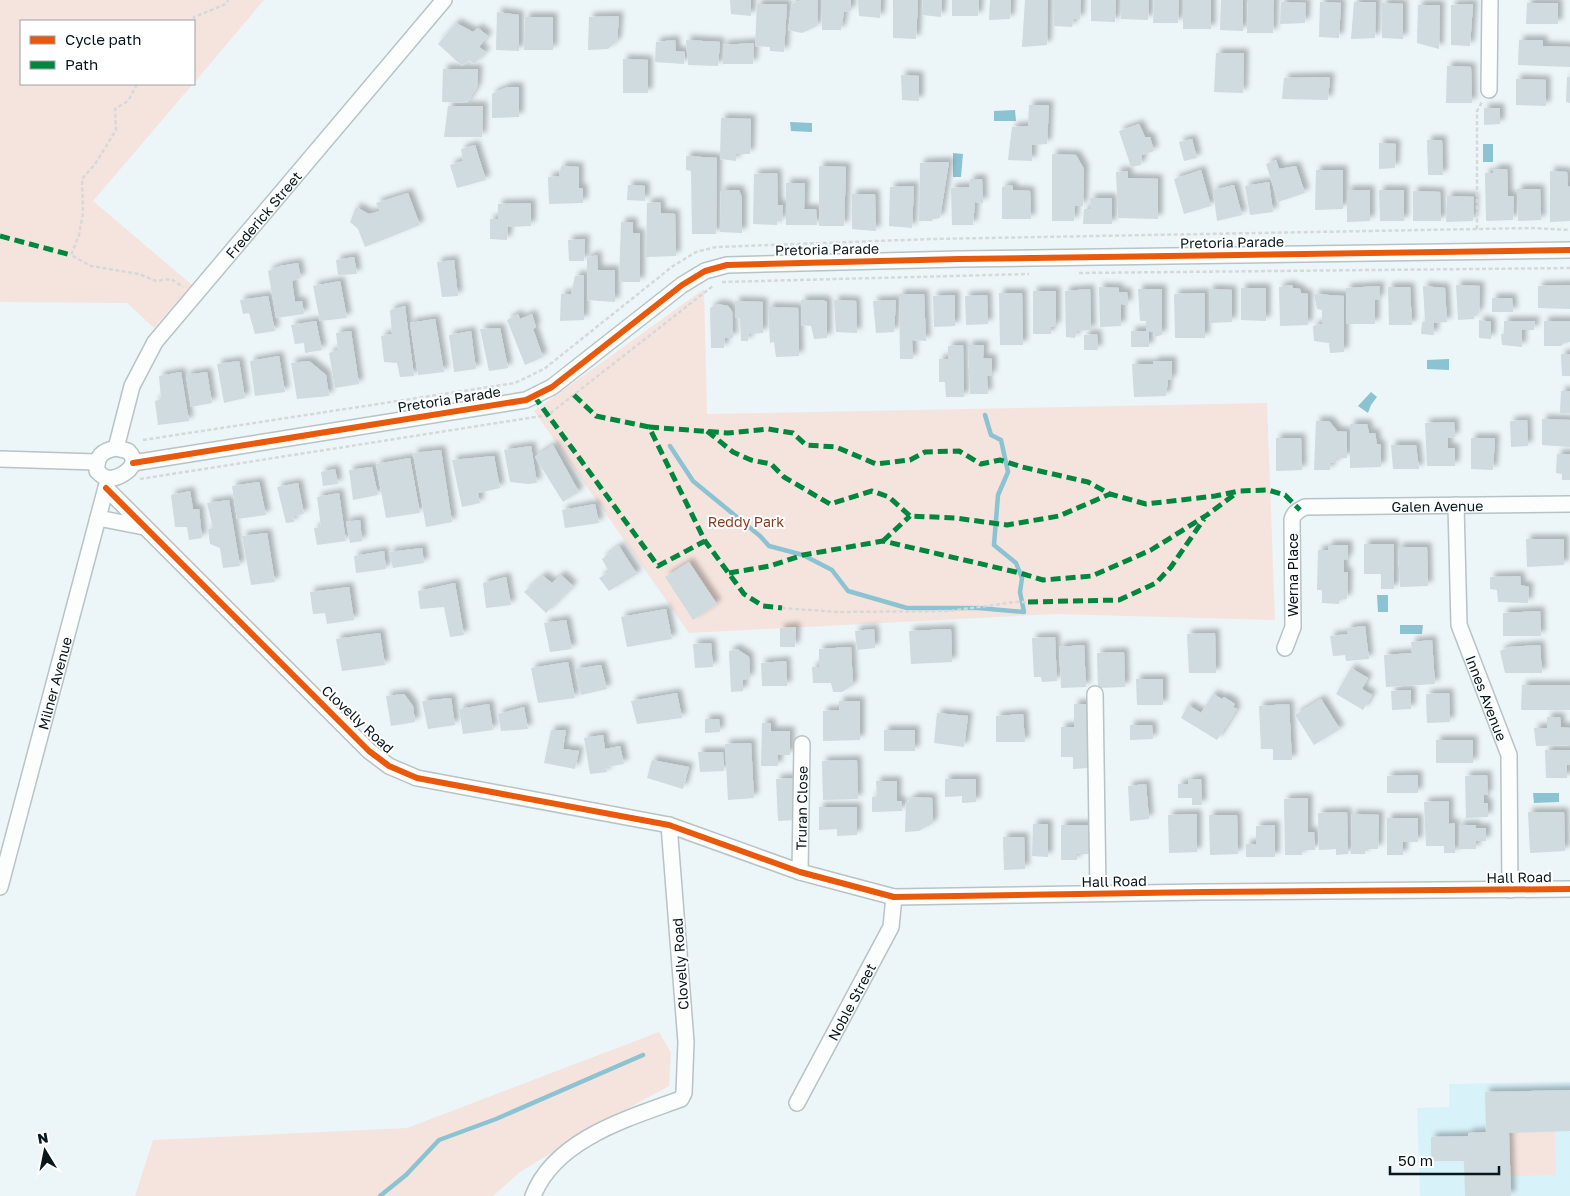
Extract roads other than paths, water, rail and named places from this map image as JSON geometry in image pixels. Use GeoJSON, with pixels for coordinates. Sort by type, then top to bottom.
{"type":"FeatureCollection","features":[{"type":"Feature","properties":{"kind":"street","name":"Frederick Street"},"geometry":{"type":"LineString","coordinates":[[116,448],[132,386],[155,342],[444,0]]}},
{"type":"Feature","properties":{"kind":"street"},"geometry":{"type":"LineString","coordinates":[[1489,90],[1490,0]]}},
{"type":"Feature","properties":{"kind":"street","name":"Pretoria Parade"},"geometry":{"type":"LineString","coordinates":[[133,463],[526,400],[552,388],[682,285],[705,271],[727,265],[949,259],[1570,250]]}},
{"type":"Feature","properties":{"kind":"street"},"geometry":{"type":"LineString","coordinates":[[116,448],[128,451],[133,457],[133,463],[128,470],[107,483],[97,471],[96,462],[101,454],[109,449],[116,448]]}},
{"type":"Feature","properties":{"kind":"street"},"geometry":{"type":"LineString","coordinates":[[0,459],[96,462]]}},
{"type":"Feature","properties":{"kind":"street","name":"Milner Avenue"},"geometry":{"type":"LineString","coordinates":[[0,887],[107,483]]}},
{"type":"Feature","properties":{"kind":"street","name":"Clovelly Road"},"geometry":{"type":"LineString","coordinates":[[107,483],[144,527],[370,751],[389,766],[417,778],[669,825],[686,1042],[684,1092],[681,1099],[599,1131],[574,1147],[553,1165],[538,1183],[532,1196]]}},
{"type":"Feature","properties":{"kind":"street","name":"Galen Avenue"},"geometry":{"type":"LineString","coordinates":[[1305,507],[1570,504]]}},
{"type":"Feature","properties":{"kind":"street","name":"Innes Avenue"},"geometry":{"type":"LineString","coordinates":[[1456,505],[1459,625],[1509,755],[1510,890]]}},
{"type":"Feature","properties":{"kind":"street","name":"Werna Place"},"geometry":{"type":"LineString","coordinates":[[1285,648],[1293,627],[1292,520],[1296,513],[1305,507]]}},
{"type":"Feature","properties":{"kind":"street"},"geometry":{"type":"LineString","coordinates":[[98,518],[144,527]]}},
{"type":"Feature","properties":{"kind":"street"},"geometry":{"type":"LineString","coordinates":[[1095,694],[1098,894]]}},
{"type":"Feature","properties":{"kind":"street","name":"Truran Close"},"geometry":{"type":"LineString","coordinates":[[800,872],[802,744]]}},
{"type":"Feature","properties":{"kind":"street","name":"Hall Road"},"geometry":{"type":"LineString","coordinates":[[669,825],[800,872],[894,897],[1570,889]]}},
{"type":"Feature","properties":{"kind":"street","name":"Noble Street"},"geometry":{"type":"LineString","coordinates":[[797,1104],[891,927],[894,897]]}},
{"type":"Feature","properties":{"kind":"water"},"geometry":{"type":"Polygon","coordinates":[[[1015,110],[1016,121],[994,121],[994,111],[1015,110]]]}},
{"type":"Feature","properties":{"kind":"water"},"geometry":{"type":"Polygon","coordinates":[[[790,122],[812,123],[812,132],[791,131],[790,122]]]}},
{"type":"Feature","properties":{"kind":"water"},"geometry":{"type":"Polygon","coordinates":[[[1483,144],[1493,144],[1493,162],[1483,162],[1483,144]]]}},
{"type":"Feature","properties":{"kind":"water"},"geometry":{"type":"Polygon","coordinates":[[[953,153],[963,154],[961,177],[953,177],[953,153]]]}},
{"type":"Feature","properties":{"kind":"water"},"geometry":{"type":"Polygon","coordinates":[[[1449,359],[1449,370],[1427,369],[1427,360],[1449,359]]]}},
{"type":"Feature","properties":{"kind":"water"},"geometry":{"type":"Polygon","coordinates":[[[1371,392],[1377,397],[1368,413],[1358,406],[1371,392]]]}},
{"type":"Feature","properties":{"kind":"water"},"geometry":{"type":"Polygon","coordinates":[[[1377,595],[1388,595],[1388,612],[1378,612],[1377,595]]]}},
{"type":"Feature","properties":{"kind":"water"},"geometry":{"type":"Polygon","coordinates":[[[1400,625],[1423,625],[1422,634],[1400,634],[1400,625]]]}},
{"type":"Feature","properties":{"kind":"water"},"geometry":{"type":"Polygon","coordinates":[[[1533,793],[1559,793],[1559,802],[1534,803],[1533,793]]]}},
{"type":"Feature","properties":{"kind":"waterway"},"geometry":{"type":"LineString","coordinates":[[670,446],[693,481],[760,536],[769,546],[803,555],[832,570],[848,591],[907,608],[978,608],[1024,612],[1020,592],[1022,578],[1016,563],[994,545],[998,495],[1008,472],[1001,440],[991,435],[985,415]]}},
{"type":"Feature","properties":{"kind":"waterway"},"geometry":{"type":"LineString","coordinates":[[380,1196],[406,1175],[439,1140],[496,1119],[643,1055]]}},
{"type":"Feature","properties":{"kind":"park label","name":"Reddy Park"},"geometry":{"type":"Point","coordinates":[746,521]}}]}
